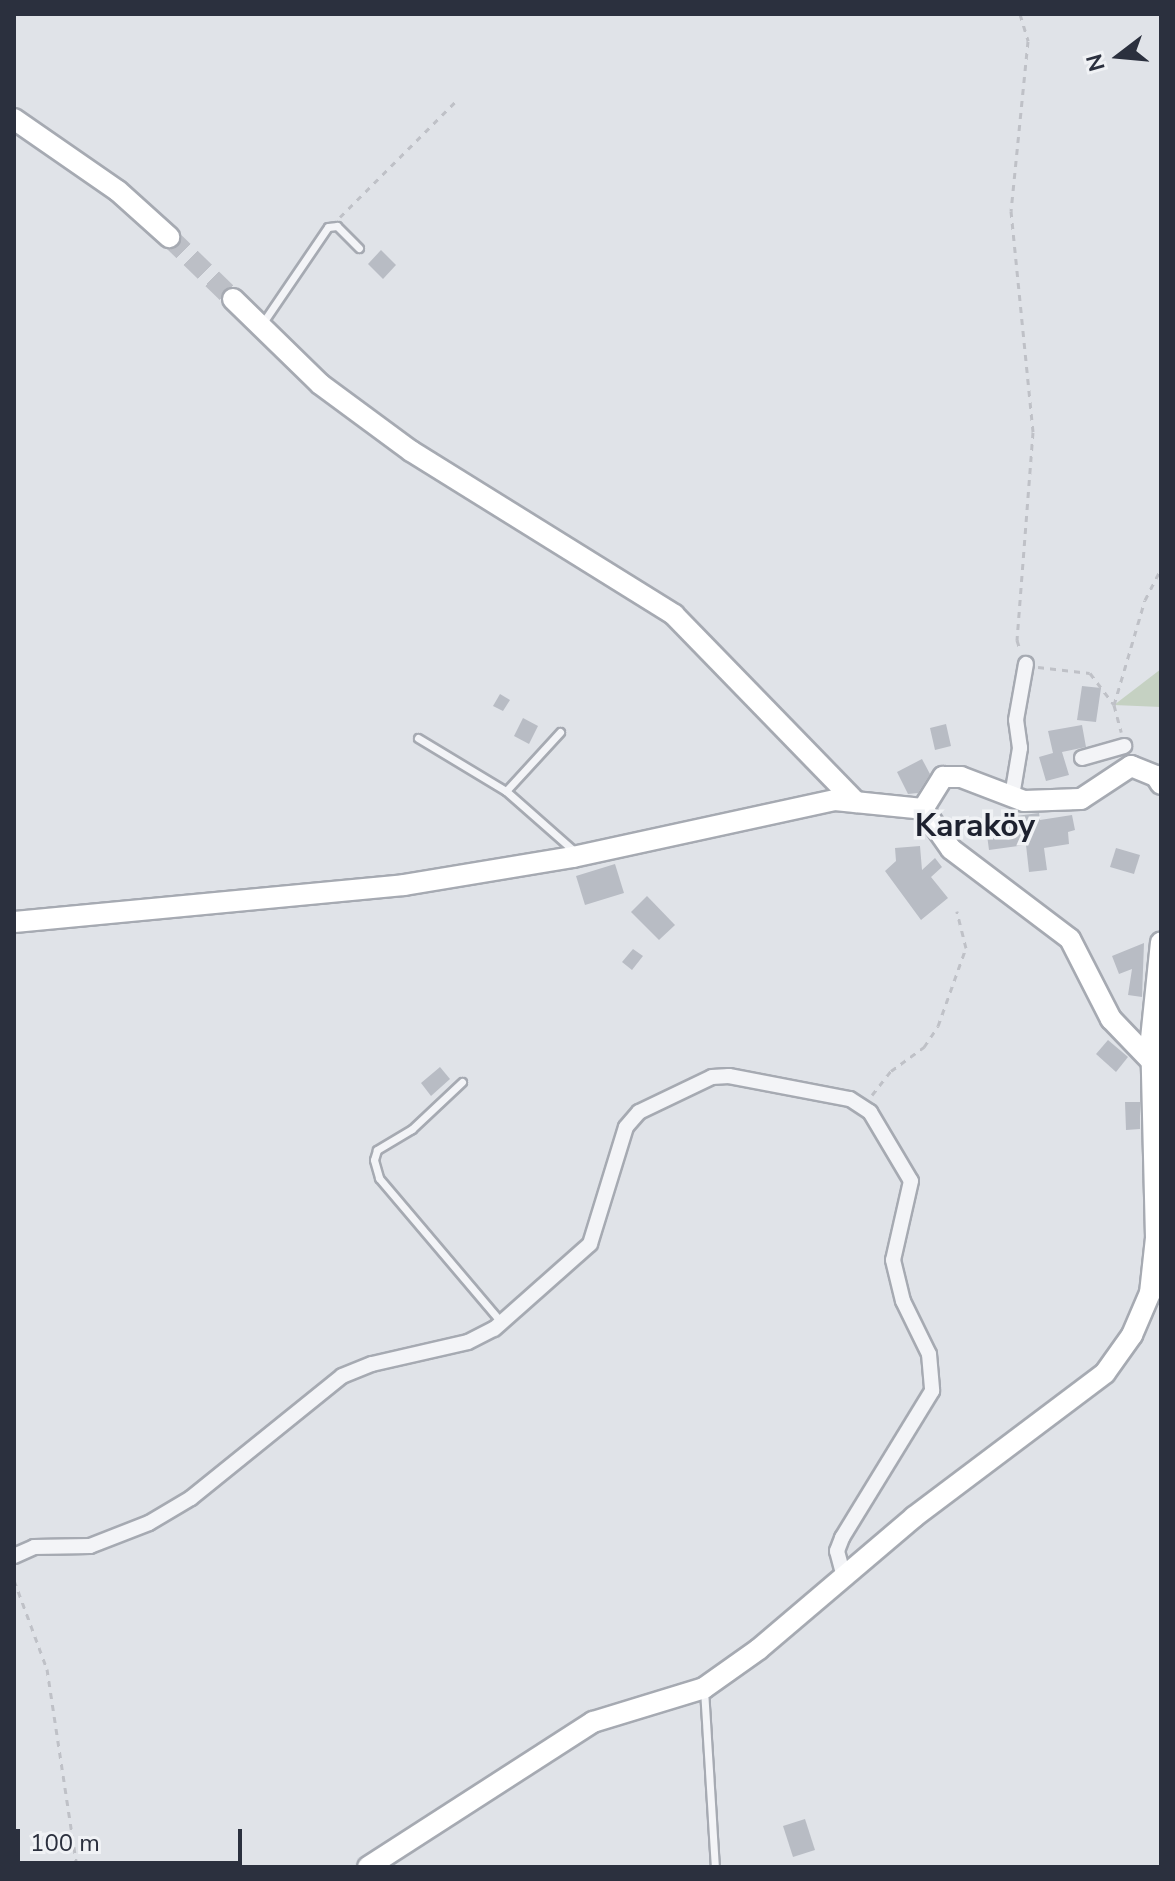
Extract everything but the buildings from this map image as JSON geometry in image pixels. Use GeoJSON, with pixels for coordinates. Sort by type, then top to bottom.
{"type":"FeatureCollection","features":[{"type":"Feature","properties":{"kind":"street"},"geometry":{"type":"LineString","coordinates":[[14,119],[118,191],[169,237]]}},
{"type":"Feature","properties":{"kind":"street"},"geometry":{"type":"LineString","coordinates":[[233,299],[320,384],[411,451],[674,615],[856,802]]}},
{"type":"Feature","properties":{"kind":"street"},"geometry":{"type":"LineString","coordinates":[[1012,796],[1020,748],[1016,720],[1026,664]]}},
{"type":"Feature","properties":{"kind":"street"},"geometry":{"type":"LineString","coordinates":[[1082,758],[1124,746]]}},
{"type":"Feature","properties":{"kind":"street"},"geometry":{"type":"LineString","coordinates":[[923,809],[943,777],[961,777],[1024,801],[1081,799],[1131,766],[1156,776],[1161,784]]}},
{"type":"Feature","properties":{"kind":"street"},"geometry":{"type":"LineString","coordinates":[[14,922],[404,885],[579,855],[800,806],[856,802],[923,809],[951,849],[1070,939],[1111,1019],[1157,1068]]}},
{"type":"Feature","properties":{"kind":"street"},"geometry":{"type":"LineString","coordinates":[[368,1867],[447,1811],[593,1722],[704,1688],[844,1578],[914,1517],[1105,1373],[1132,1335],[1150,1293],[1156,1238],[1161,943]]}},
{"type":"Feature","properties":{"kind":"street"},"geometry":{"type":"LineString","coordinates":[[14,1556],[34,1547],[90,1546],[149,1523],[191,1498],[342,1376],[372,1364],[468,1342],[501,1322],[590,1244],[626,1127],[655,1101],[712,1077],[729,1076],[828,1093],[868,1111],[911,1181],[893,1260],[903,1301],[934,1374],[932,1391],[842,1538],[837,1551],[844,1578]]}},
{"type":"Feature","properties":{"kind":"lane"},"geometry":{"type":"LineString","coordinates":[[262,324],[331,225],[359,248]]}},
{"type":"Feature","properties":{"kind":"lane"},"geometry":{"type":"LineString","coordinates":[[506,791],[560,732]]}},
{"type":"Feature","properties":{"kind":"lane"},"geometry":{"type":"LineString","coordinates":[[418,738],[506,791],[579,855]]}},
{"type":"Feature","properties":{"kind":"lane"},"geometry":{"type":"LineString","coordinates":[[462,1082],[412,1129],[377,1150],[374,1160],[379,1178],[501,1322]]}},
{"type":"Feature","properties":{"kind":"lane"},"geometry":{"type":"LineString","coordinates":[[704,1688],[715,1867]]}},
{"type":"Feature","properties":{"kind":"path"},"geometry":{"type":"LineString","coordinates":[[1020,14],[1028,41],[1011,211],[1033,432],[1017,640],[1026,664],[1090,673],[1114,705],[1124,746]]}},
{"type":"Feature","properties":{"kind":"path"},"geometry":{"type":"LineString","coordinates":[[331,225],[457,100]]}},
{"type":"Feature","properties":{"kind":"path"},"geometry":{"type":"LineString","coordinates":[[1114,705],[1145,600],[1161,569]]}},
{"type":"Feature","properties":{"kind":"path"},"geometry":{"type":"LineString","coordinates":[[868,1111],[882,1081],[924,1047],[938,1026],[966,948],[957,911]]}},
{"type":"Feature","properties":{"kind":"path"},"geometry":{"type":"LineString","coordinates":[[14,1580],[47,1669],[77,1867]]}},
{"type":"Feature","properties":{"kind":"green space"},"geometry":{"type":"Polygon","coordinates":[[[1161,669],[1161,707],[1114,705],[1161,669]]]}},
{"type":"Feature","properties":{"kind":"tunnel"},"geometry":{"type":"LineString","coordinates":[[169,237],[233,299]]}},
{"type":"Feature","properties":{"kind":"district","name":"Karaköy"},"geometry":{"type":"Point","coordinates":[975,826]}}]}
